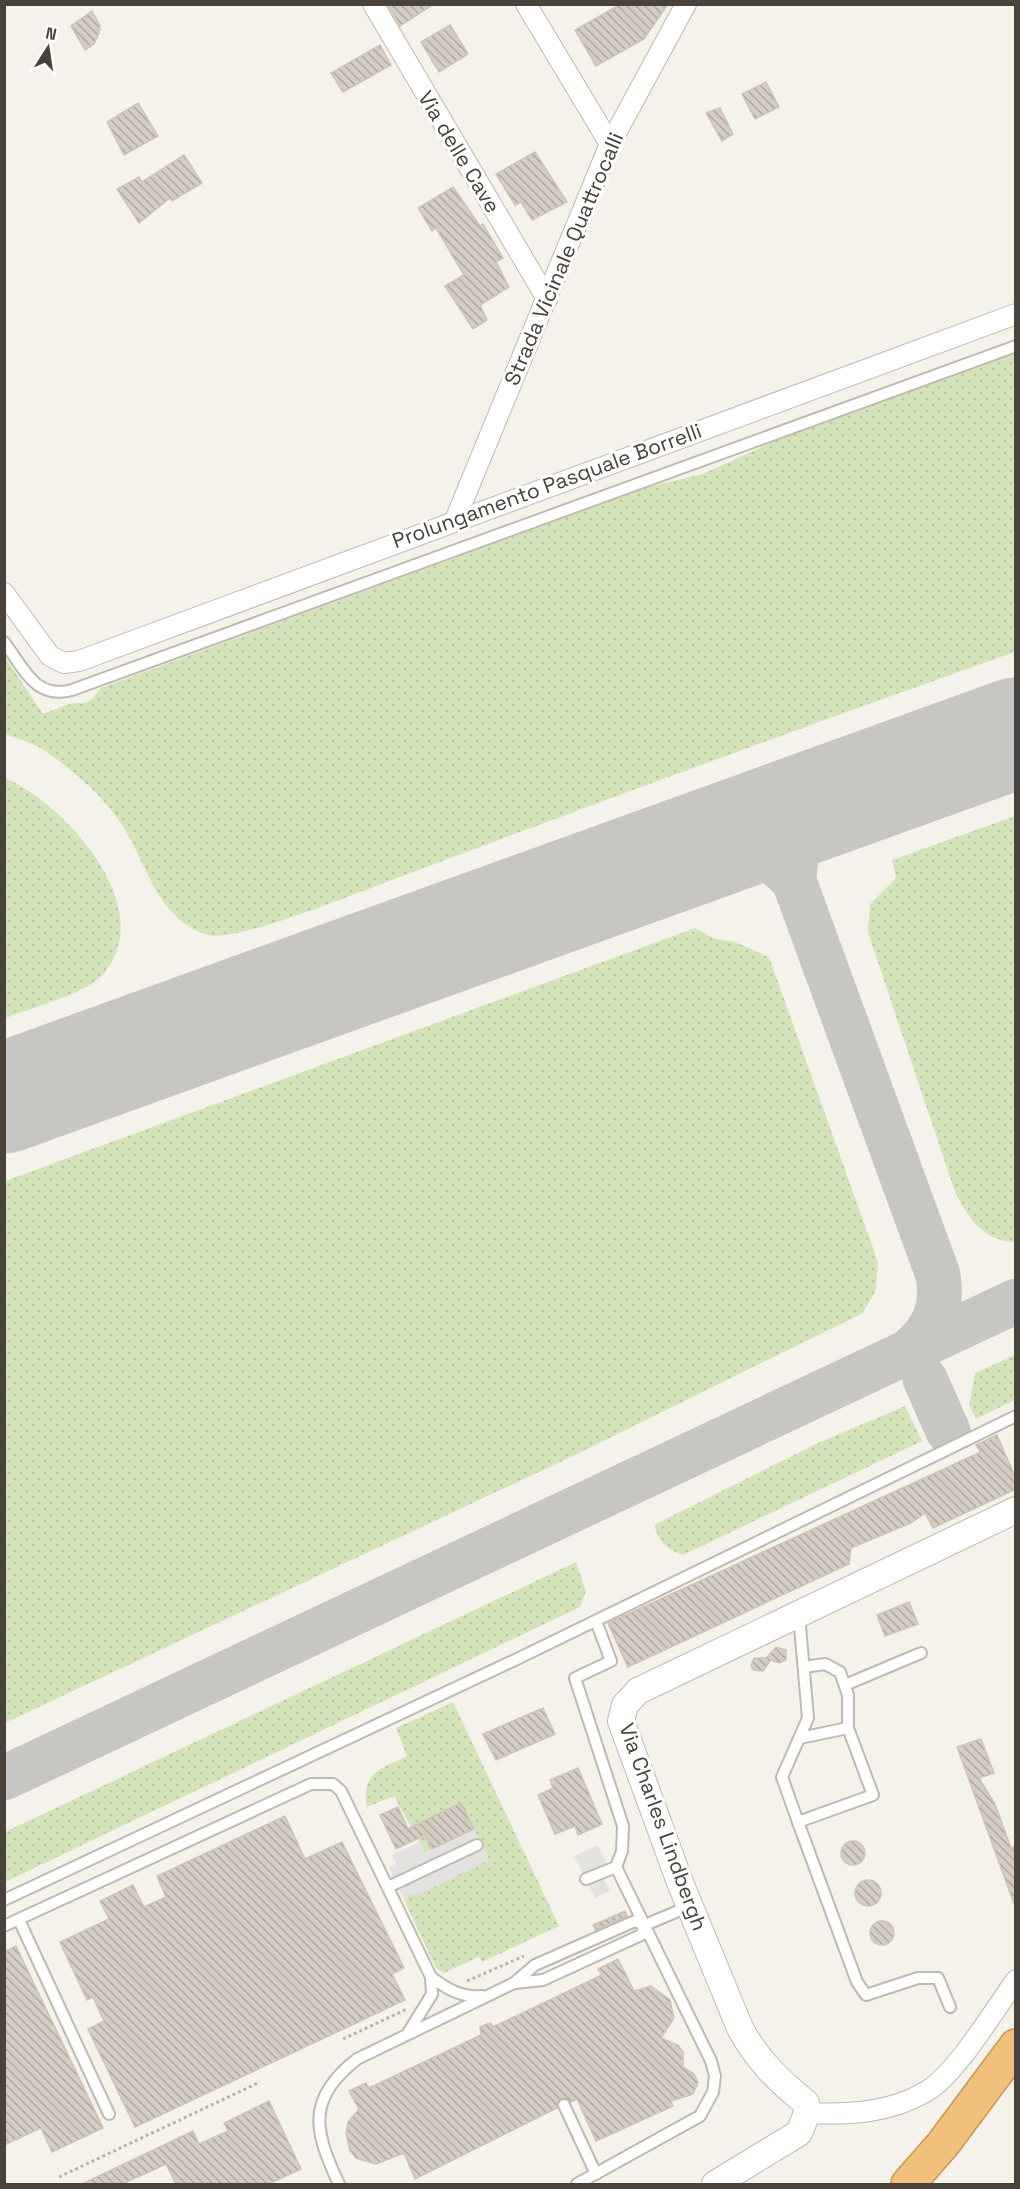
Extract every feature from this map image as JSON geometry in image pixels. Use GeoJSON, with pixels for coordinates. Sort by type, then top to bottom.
{"type":"FeatureCollection","features":[{"type":"Feature","properties":{"kind":"highway"},"geometry":{"type":"LineString","coordinates":[[908,2184],[961,2121],[1016,2046]]}},
{"type":"Feature","properties":{"kind":"street","name":"Via delle Cave"},"geometry":{"type":"LineString","coordinates":[[373,4],[547,299]]}},
{"type":"Feature","properties":{"kind":"street"},"geometry":{"type":"LineString","coordinates":[[526,4],[610,144]]}},
{"type":"Feature","properties":{"kind":"street","name":"Strada Vicinale Quattrocalli"},"geometry":{"type":"LineString","coordinates":[[455,520],[610,144],[683,6]]}},
{"type":"Feature","properties":{"kind":"street","name":"Prolungamento Pasquale Borrelli"},"geometry":{"type":"LineString","coordinates":[[4,593],[50,656],[64,663],[80,661],[455,520],[1016,314]]}},
{"type":"Feature","properties":{"kind":"street","name":"Via Charles Lindbergh"},"geometry":{"type":"LineString","coordinates":[[807,2113],[806,2103],[771,2074],[752,2050],[732,2012],[621,1720],[625,1705],[638,1691],[1016,1510]]}},
{"type":"Feature","properties":{"kind":"street"},"geometry":{"type":"LineString","coordinates":[[715,2184],[799,2133],[807,2113],[842,2115],[877,2110],[900,2104],[928,2091],[947,2073],[1016,1980]]}},
{"type":"Feature","properties":{"kind":"lane"},"geometry":{"type":"LineString","coordinates":[[4,642],[41,690],[57,694],[72,690],[1016,346]]}},
{"type":"Feature","properties":{"kind":"lane"},"geometry":{"type":"LineString","coordinates":[[4,1900],[596,1621],[1016,1416]]}},
{"type":"Feature","properties":{"kind":"lane"},"geometry":{"type":"LineString","coordinates":[[799,1615],[808,1718],[782,1777],[857,1982],[866,1995],[918,1978],[938,1978],[950,2007]]}},
{"type":"Feature","properties":{"kind":"lane"},"geometry":{"type":"LineString","coordinates":[[577,2184],[700,2116],[713,2092],[715,2076],[711,2061],[616,1867],[622,1851],[623,1826],[575,1678],[611,1661],[596,1621]]}},
{"type":"Feature","properties":{"kind":"lane"},"geometry":{"type":"LineString","coordinates":[[845,1685],[921,1653]]}},
{"type":"Feature","properties":{"kind":"lane"},"geometry":{"type":"LineString","coordinates":[[798,1822],[873,1795],[848,1728],[848,1695],[840,1672],[825,1664],[804,1667]]}},
{"type":"Feature","properties":{"kind":"lane"},"geometry":{"type":"LineString","coordinates":[[800,1738],[848,1728]]}},
{"type":"Feature","properties":{"kind":"lane"},"geometry":{"type":"LineString","coordinates":[[4,1926],[311,1784],[333,1784],[342,1791],[431,1977],[432,1995],[408,2034]]}},
{"type":"Feature","properties":{"kind":"lane"},"geometry":{"type":"LineString","coordinates":[[388,1887],[477,1845]]}},
{"type":"Feature","properties":{"kind":"lane"},"geometry":{"type":"LineString","coordinates":[[585,1879],[616,1867]]}},
{"type":"Feature","properties":{"kind":"lane"},"geometry":{"type":"LineString","coordinates":[[335,2183],[320,2132],[322,2100],[335,2076],[357,2059],[514,1983],[535,1965],[635,1921],[645,1925],[690,1906]]}},
{"type":"Feature","properties":{"kind":"lane"},"geometry":{"type":"LineString","coordinates":[[19,1920],[109,2114]]}},
{"type":"Feature","properties":{"kind":"lane"},"geometry":{"type":"LineString","coordinates":[[514,1983],[543,1980],[641,1935],[645,1925]]}},
{"type":"Feature","properties":{"kind":"lane"},"geometry":{"type":"LineString","coordinates":[[431,1977],[448,1989],[469,1997],[489,1996]]}},
{"type":"Feature","properties":{"kind":"lane"},"geometry":{"type":"LineString","coordinates":[[564,2105],[596,2174]]}},
{"type":"Feature","properties":{"kind":"path"},"geometry":{"type":"LineString","coordinates":[[59,2177],[260,2082]]}},
{"type":"Feature","properties":{"kind":"green space"},"geometry":{"type":"Polygon","coordinates":[[[1015,353],[1015,652],[852,710],[308,912],[239,933],[221,936],[208,935],[189,927],[175,915],[152,884],[126,831],[115,815],[72,771],[42,749],[5,734],[5,657],[43,714],[74,703],[85,702],[101,688],[648,487],[703,474],[779,439],[1015,353]]]}},
{"type":"Feature","properties":{"kind":"green space"},"geometry":{"type":"Polygon","coordinates":[[[5,778],[28,791],[53,810],[77,834],[98,860],[113,889],[120,919],[118,947],[104,973],[96,981],[58,1000],[5,1018],[5,778]]]}},
{"type":"Feature","properties":{"kind":"green space"},"geometry":{"type":"Polygon","coordinates":[[[1015,816],[1016,1242],[995,1238],[978,1227],[955,1192],[868,932],[870,904],[896,878],[892,860],[1015,816]]]}},
{"type":"Feature","properties":{"kind":"green space"},"geometry":{"type":"Polygon","coordinates":[[[695,928],[715,939],[735,942],[769,957],[878,1262],[876,1290],[863,1313],[575,1455],[5,1723],[5,1181],[695,928]]]}},
{"type":"Feature","properties":{"kind":"green space"},"geometry":{"type":"Polygon","coordinates":[[[1015,1355],[1015,1400],[976,1419],[969,1405],[975,1373],[1015,1355]]]}},
{"type":"Feature","properties":{"kind":"green space"},"geometry":{"type":"Polygon","coordinates":[[[905,1406],[922,1441],[683,1555],[668,1548],[659,1536],[654,1525],[818,1443],[905,1406]]]}},
{"type":"Feature","properties":{"kind":"green space"},"geometry":{"type":"Polygon","coordinates":[[[576,1562],[586,1591],[580,1607],[5,1882],[5,1832],[576,1562]]]}},
{"type":"Feature","properties":{"kind":"green space"},"geometry":{"type":"Polygon","coordinates":[[[453,1702],[559,1926],[482,1962],[479,1957],[444,1973],[436,1968],[406,1904],[409,1893],[489,1860],[461,1804],[420,1823],[432,1849],[425,1853],[394,1796],[367,1807],[366,1796],[370,1779],[375,1774],[407,1756],[396,1728],[453,1702]]]}},
{"type":"Feature","properties":{"kind":"shaded area"},"geometry":{"type":"Polygon","coordinates":[[[474,1829],[489,1860],[428,1890],[414,1895],[409,1893],[406,1904],[389,1867],[396,1864],[392,1855],[419,1842],[425,1853],[474,1829]]]}},
{"type":"Feature","properties":{"kind":"shaded area"},"geometry":{"type":"Polygon","coordinates":[[[598,1845],[612,1874],[603,1878],[610,1891],[595,1898],[574,1856],[598,1845]]]}},
{"type":"Feature","properties":{"kind":"building"},"geometry":{"type":"Polygon","coordinates":[[[387,4],[434,4],[400,26],[387,4]]]}},
{"type":"Feature","properties":{"kind":"building"},"geometry":{"type":"Polygon","coordinates":[[[621,4],[668,4],[644,39],[596,66],[575,30],[621,4]]]}},
{"type":"Feature","properties":{"kind":"building"},"geometry":{"type":"Polygon","coordinates":[[[92,11],[100,26],[99,33],[94,44],[85,50],[71,26],[92,11]]]}},
{"type":"Feature","properties":{"kind":"building"},"geometry":{"type":"Polygon","coordinates":[[[450,25],[468,54],[439,72],[421,42],[450,25]]]}},
{"type":"Feature","properties":{"kind":"building"},"geometry":{"type":"Polygon","coordinates":[[[380,45],[391,65],[343,92],[331,73],[380,45]]]}},
{"type":"Feature","properties":{"kind":"building"},"geometry":{"type":"Polygon","coordinates":[[[766,82],[779,107],[755,119],[742,94],[766,82]]]}},
{"type":"Feature","properties":{"kind":"building"},"geometry":{"type":"Polygon","coordinates":[[[138,103],[158,136],[124,155],[107,122],[138,103]]]}},
{"type":"Feature","properties":{"kind":"building"},"geometry":{"type":"Polygon","coordinates":[[[720,108],[733,134],[722,141],[706,113],[720,108]]]}},
{"type":"Feature","properties":{"kind":"building"},"geometry":{"type":"Polygon","coordinates":[[[535,152],[567,202],[532,220],[521,202],[515,205],[496,174],[535,152]]]}},
{"type":"Feature","properties":{"kind":"building"},"geometry":{"type":"Polygon","coordinates":[[[184,155],[202,183],[172,201],[170,198],[139,223],[117,189],[139,177],[142,182],[184,155]]]}},
{"type":"Feature","properties":{"kind":"building"},"geometry":{"type":"Polygon","coordinates":[[[453,187],[480,226],[483,224],[503,258],[496,262],[509,287],[480,305],[487,320],[473,329],[445,286],[464,275],[436,228],[432,231],[418,208],[453,187]]]}},
{"type":"Feature","properties":{"kind":"building"},"geometry":{"type":"Polygon","coordinates":[[[997,1435],[1016,1479],[1016,1489],[933,1528],[925,1513],[911,1523],[851,1548],[849,1564],[628,1667],[608,1623],[981,1452],[976,1445],[997,1435]]]}},
{"type":"Feature","properties":{"kind":"building"},"geometry":{"type":"Polygon","coordinates":[[[909,1602],[918,1624],[885,1636],[877,1615],[909,1602]]]}},
{"type":"Feature","properties":{"kind":"building"},"geometry":{"type":"Polygon","coordinates":[[[776,1647],[786,1650],[786,1660],[779,1663],[771,1660],[763,1671],[753,1670],[751,1665],[754,1658],[766,1658],[776,1647]]]}},
{"type":"Feature","properties":{"kind":"building"},"geometry":{"type":"Polygon","coordinates":[[[543,1708],[555,1734],[496,1760],[483,1734],[543,1708]]]}},
{"type":"Feature","properties":{"kind":"building"},"geometry":{"type":"Polygon","coordinates":[[[981,1739],[994,1773],[979,1778],[995,1804],[1011,1848],[1016,1846],[1016,1909],[957,1747],[981,1739]]]}},
{"type":"Feature","properties":{"kind":"building"},"geometry":{"type":"Polygon","coordinates":[[[578,1768],[602,1824],[578,1835],[575,1826],[555,1834],[538,1795],[553,1788],[550,1780],[578,1768]]]}},
{"type":"Feature","properties":{"kind":"building"},"geometry":{"type":"Polygon","coordinates":[[[461,1803],[474,1829],[432,1849],[425,1835],[396,1849],[380,1815],[398,1807],[408,1829],[461,1803]]]}},
{"type":"Feature","properties":{"kind":"building"},"geometry":{"type":"Polygon","coordinates":[[[285,1816],[305,1859],[342,1842],[404,1968],[392,1974],[405,2000],[135,2127],[88,2029],[104,2021],[93,1997],[87,2000],[60,1942],[109,1919],[100,1901],[133,1885],[144,1907],[166,1897],[157,1876],[285,1816]]]}},
{"type":"Feature","properties":{"kind":"building"},"geometry":{"type":"Polygon","coordinates":[[[853,1841],[862,1844],[865,1853],[862,1862],[853,1865],[844,1862],[841,1853],[844,1844],[853,1841]]]}},
{"type":"Feature","properties":{"kind":"building"},"geometry":{"type":"Polygon","coordinates":[[[868,1880],[877,1884],[881,1893],[877,1902],[868,1906],[859,1902],[855,1893],[859,1884],[868,1880]]]}},
{"type":"Feature","properties":{"kind":"building"},"geometry":{"type":"Polygon","coordinates":[[[625,1911],[627,1916],[596,1930],[593,1925],[625,1911]]]}},
{"type":"Feature","properties":{"kind":"building"},"geometry":{"type":"Polygon","coordinates":[[[882,1921],[890,1925],[894,1933],[890,1941],[882,1945],[874,1941],[870,1933],[874,1925],[882,1921]]]}},
{"type":"Feature","properties":{"kind":"building"},"geometry":{"type":"Polygon","coordinates":[[[16,1946],[103,2128],[52,2152],[41,2128],[4,2145],[4,1952],[16,1946]]]}},
{"type":"Feature","properties":{"kind":"building"},"geometry":{"type":"Polygon","coordinates":[[[618,1959],[634,1991],[651,1986],[670,2000],[674,2018],[661,2038],[678,2045],[683,2052],[683,2067],[694,2074],[698,2082],[693,2094],[671,2101],[673,2106],[596,2141],[577,2099],[571,2102],[561,2098],[557,2108],[415,2179],[404,2153],[376,2164],[356,2158],[350,2151],[346,2134],[348,2122],[359,2109],[349,2091],[366,2083],[369,2088],[481,2035],[480,2027],[490,2023],[493,2027],[602,1975],[598,1969],[618,1959]]]}},
{"type":"Feature","properties":{"kind":"building"},"geometry":{"type":"Polygon","coordinates":[[[269,2101],[301,2169],[269,2184],[176,2184],[166,2164],[122,2184],[82,2184],[193,2131],[199,2144],[228,2131],[224,2123],[269,2101]]]}},
{"type":"Feature","properties":{"kind":"taxiway"},"geometry":{"type":"LineString","coordinates":[[844,795],[806,830],[798,850],[794,881],[938,1275],[939,1298],[935,1317],[926,1334],[910,1350]]}},
{"type":"Feature","properties":{"kind":"taxiway"},"geometry":{"type":"LineString","coordinates":[[695,848],[738,847],[749,850],[771,861],[794,881]]}},
{"type":"Feature","properties":{"kind":"taxiway"},"geometry":{"type":"LineString","coordinates":[[4,1778],[1016,1301]]}},
{"type":"Feature","properties":{"kind":"taxiway"},"geometry":{"type":"LineString","coordinates":[[925,1379],[948,1431]]}},
{"type":"Feature","properties":{"kind":"runway"},"geometry":{"type":"LineString","coordinates":[[4,1098],[1016,733]]}}]}
